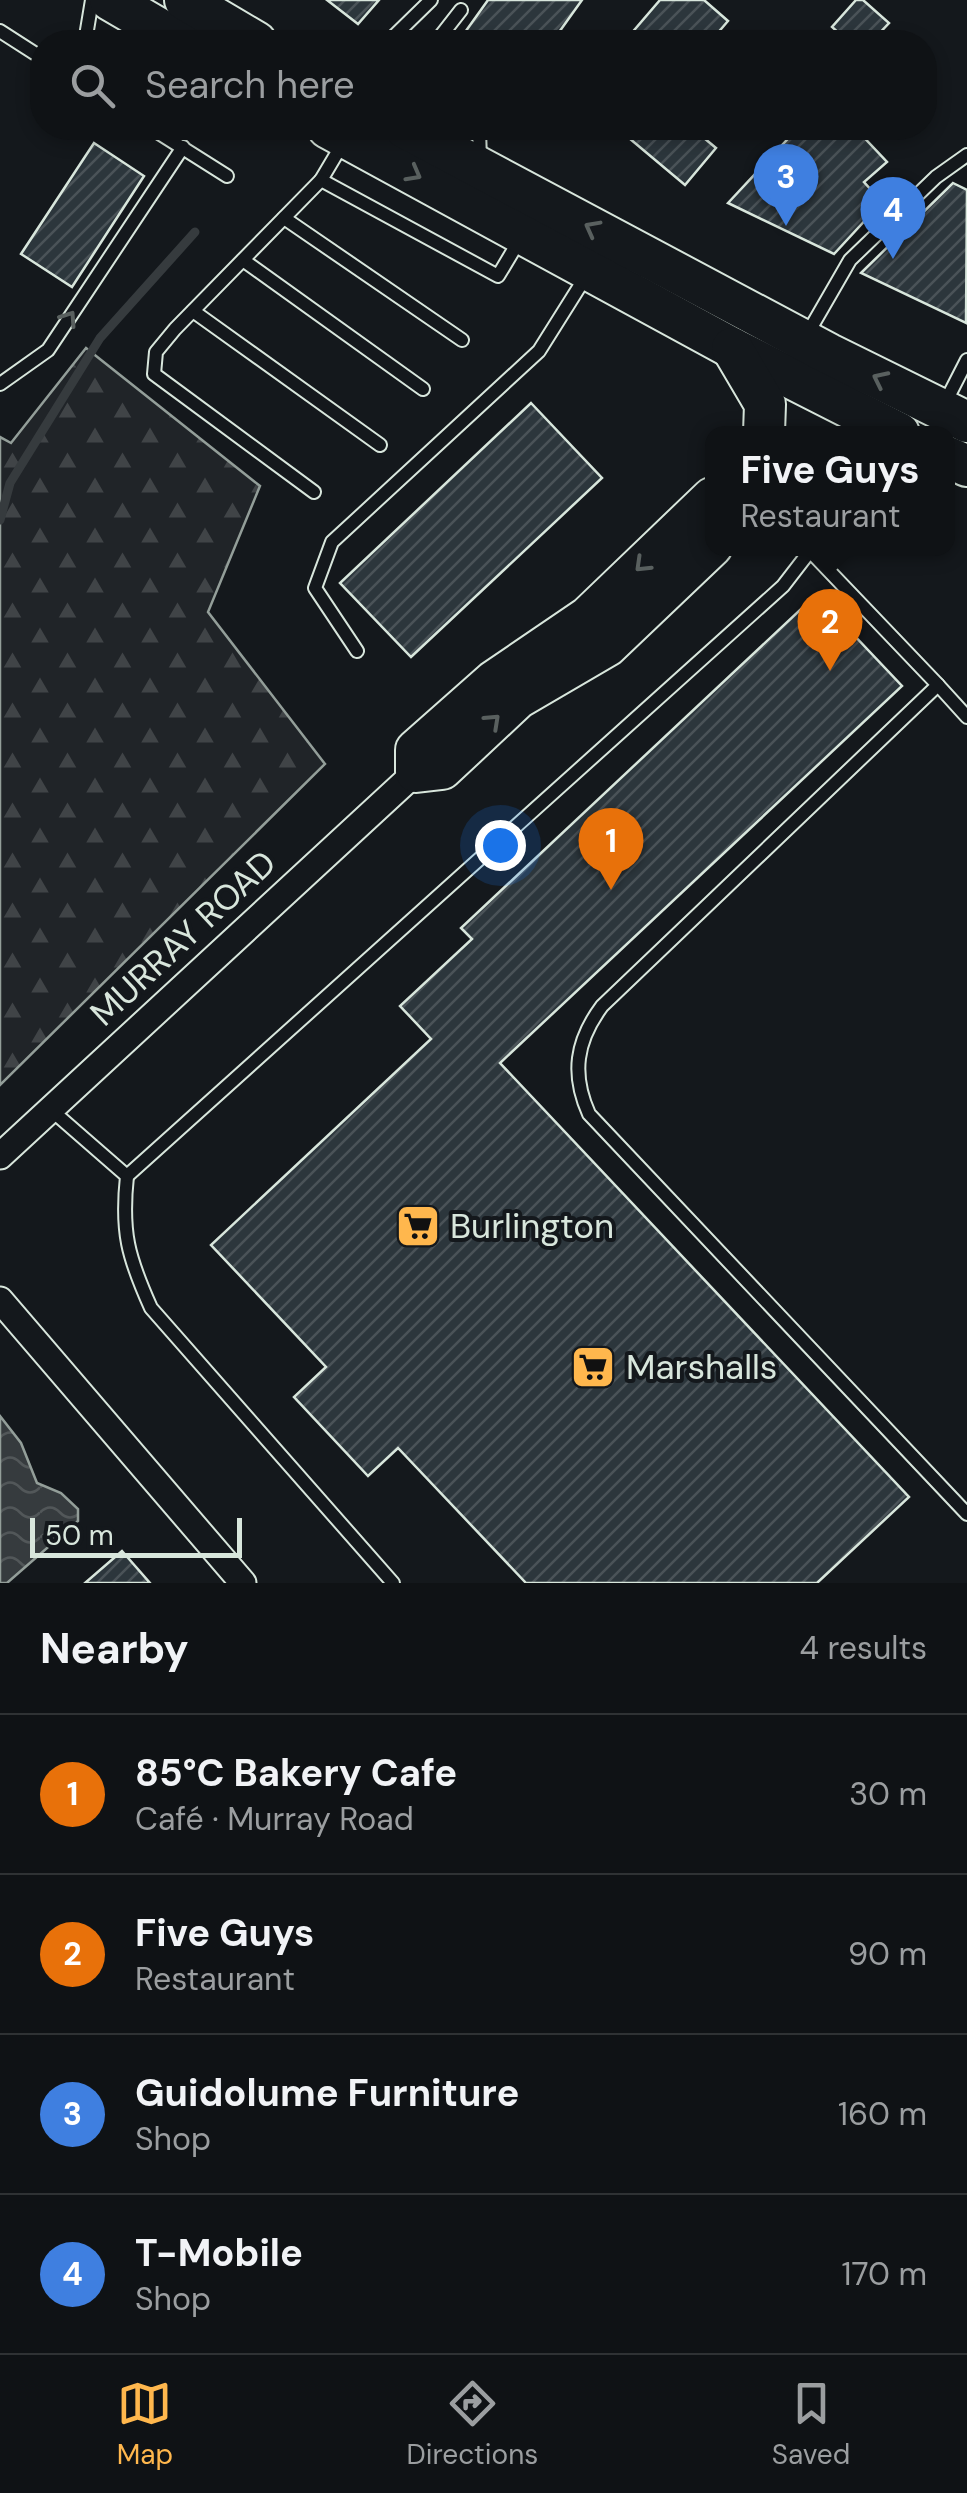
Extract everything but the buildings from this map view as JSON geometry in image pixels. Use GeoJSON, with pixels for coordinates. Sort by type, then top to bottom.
{"type":"FeatureCollection","features":[{"type":"Feature","properties":{"kind":"main road"},"geometry":{"type":"LineString","coordinates":[[110,0],[144,30]]}},
{"type":"Feature","properties":{"kind":"main road"},"geometry":{"type":"LineString","coordinates":[[185,0],[236,30]]}},
{"type":"Feature","properties":{"kind":"main road"},"geometry":{"type":"LineString","coordinates":[[353,140],[732,348],[883,426]]}},
{"type":"Feature","properties":{"kind":"main road"},"geometry":{"type":"LineString","coordinates":[[427,140],[954,416]]}},
{"type":"Feature","properties":{"kind":"main road"},"geometry":{"type":"LineString","coordinates":[[732,348],[765,404],[764,426]]}},
{"type":"Feature","properties":{"kind":"main road"},"geometry":{"type":"LineString","coordinates":[[705,505],[588,617],[494,681],[416,750],[416,772],[442,769],[518,698],[607,646],[705,553]]}},
{"type":"Feature","properties":{"kind":"street","name":"MURRAY ROAD"},"geometry":{"type":"LineString","coordinates":[[0,1156],[416,772]]}},
{"type":"Feature","properties":{"kind":"street"},"geometry":{"type":"LineString","coordinates":[[0,1300],[243,1583]]}},
{"type":"Feature","properties":{"kind":"lane"},"geometry":{"type":"LineString","coordinates":[[87,30],[92,0]]}},
{"type":"Feature","properties":{"kind":"lane"},"geometry":{"type":"LineString","coordinates":[[400,30],[431,0]]}},
{"type":"Feature","properties":{"kind":"lane"},"geometry":{"type":"LineString","coordinates":[[445,30],[461,10]]}},
{"type":"Feature","properties":{"kind":"lane"},"geometry":{"type":"LineString","coordinates":[[0,31],[30,50]]}},
{"type":"Feature","properties":{"kind":"lane"},"geometry":{"type":"LineString","coordinates":[[171,140],[227,176]]}},
{"type":"Feature","properties":{"kind":"lane"},"geometry":{"type":"LineString","coordinates":[[314,492],[154,374],[156,352],[321,180],[335,140]]}},
{"type":"Feature","properties":{"kind":"lane"},"geometry":{"type":"LineString","coordinates":[[479,140],[480,169]]}},
{"type":"Feature","properties":{"kind":"lane"},"geometry":{"type":"LineString","coordinates":[[0,384],[48,350],[182,147]]}},
{"type":"Feature","properties":{"kind":"lane"},"geometry":{"type":"LineString","coordinates":[[803,340],[850,260],[936,177],[967,155]]}},
{"type":"Feature","properties":{"kind":"lane"},"geometry":{"type":"LineString","coordinates":[[321,180],[498,276],[524,234]]}},
{"type":"Feature","properties":{"kind":"lane"},"geometry":{"type":"LineString","coordinates":[[284,218],[462,340]]}},
{"type":"Feature","properties":{"kind":"lane"},"geometry":{"type":"LineString","coordinates":[[243,260],[423,389]]}},
{"type":"Feature","properties":{"kind":"lane"},"geometry":{"type":"LineString","coordinates":[[357,651],[315,588],[332,542],[539,352],[589,270]]}},
{"type":"Feature","properties":{"kind":"lane"},"geometry":{"type":"LineString","coordinates":[[193,311],[380,445]]}},
{"type":"Feature","properties":{"kind":"lane"},"geometry":{"type":"LineString","coordinates":[[954,416],[967,360]]}},
{"type":"Feature","properties":{"kind":"lane"},"geometry":{"type":"LineString","coordinates":[[394,1583],[151,1308],[129,1259],[122,1221],[127,1176],[783,586],[802,556]]}},
{"type":"Feature","properties":{"kind":"lane"},"geometry":{"type":"LineString","coordinates":[[814,556],[967,717]]}},
{"type":"Feature","properties":{"kind":"lane"},"geometry":{"type":"LineString","coordinates":[[938,685],[602,1006],[579,1048],[576,1078],[589,1114],[967,1514]]}},
{"type":"Feature","properties":{"kind":"lane"},"geometry":{"type":"LineString","coordinates":[[49,1108],[127,1176]]}},
{"type":"Feature","properties":{"kind":"green space"},"geometry":{"type":"Polygon","coordinates":[[[86,348],[260,486],[208,612],[325,764],[0,1085],[0,437],[11,443],[86,348]]]}},
{"type":"Feature","properties":{"kind":"water"},"geometry":{"type":"Polygon","coordinates":[[[0,1416],[21,1443],[37,1483],[61,1493],[78,1509],[78,1521],[7,1583],[0,1583],[0,1416]]]}},
{"type":"Feature","properties":{"kind":"waterway"},"geometry":{"type":"LineString","coordinates":[[0,520],[10,483],[100,338],[195,232]]}},
{"type":"Feature","properties":{"kind":"place","name":"Guidolume Furniture"},"geometry":{"type":"Point","coordinates":[786,226]}},
{"type":"Feature","properties":{"kind":"place","name":"T-Mobile"},"geometry":{"type":"Point","coordinates":[893,259]}},
{"type":"Feature","properties":{"kind":"place","name":"Five Guys"},"geometry":{"type":"Point","coordinates":[830,671]}},
{"type":"Feature","properties":{"kind":"place","name":"85°C Bakery Cafe"},"geometry":{"type":"Point","coordinates":[611,890]}},
{"type":"Feature","properties":{"kind":"place","name":"Burlington"},"geometry":{"type":"Point","coordinates":[418,1226]}},
{"type":"Feature","properties":{"kind":"place","name":"Marshalls"},"geometry":{"type":"Point","coordinates":[593,1367]}}]}
